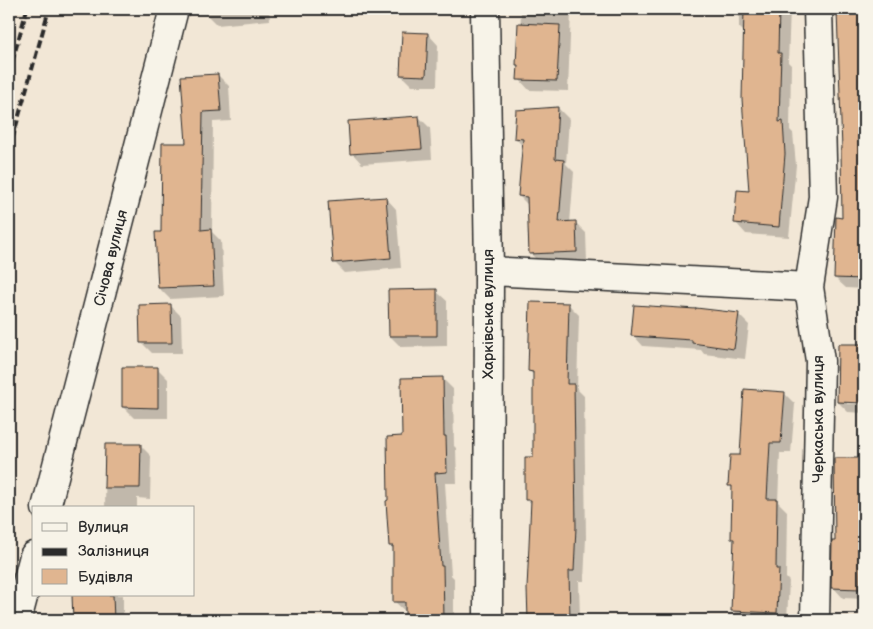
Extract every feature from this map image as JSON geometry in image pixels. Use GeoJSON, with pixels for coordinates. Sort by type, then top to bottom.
{"type":"FeatureCollection","features":[{"type":"Feature","properties":{"kind":"street","name":"Січова вулиця"},"geometry":{"type":"LineString","coordinates":[[47,506],[174,9]]}},
{"type":"Feature","properties":{"kind":"street","name":"Харківська вулиця"},"geometry":{"type":"LineString","coordinates":[[485,9],[489,271],[488,620]]}},
{"type":"Feature","properties":{"kind":"street","name":"Черкаська вулиця"},"geometry":{"type":"LineString","coordinates":[[815,620],[820,361],[809,287],[823,197],[818,9]]}},
{"type":"Feature","properties":{"kind":"street"},"geometry":{"type":"LineString","coordinates":[[489,271],[809,287]]}},
{"type":"Feature","properties":{"kind":"street"},"geometry":{"type":"LineString","coordinates":[[17,620],[32,564]]}},
{"type":"Feature","properties":{"kind":"building"},"geometry":{"type":"Polygon","coordinates":[[[744,9],[779,9],[778,53],[781,53],[779,122],[783,121],[785,154],[779,227],[734,223],[737,190],[749,191],[742,99],[744,9]]]}},
{"type":"Feature","properties":{"kind":"building"},"geometry":{"type":"Polygon","coordinates":[[[837,12],[864,12],[864,279],[834,278],[836,217],[842,218],[842,149],[837,12]]]}},
{"type":"Feature","properties":{"kind":"building"},"geometry":{"type":"Polygon","coordinates":[[[518,23],[560,25],[557,81],[517,80],[518,23]]]}},
{"type":"Feature","properties":{"kind":"building"},"geometry":{"type":"Polygon","coordinates":[[[402,32],[428,33],[426,76],[400,75],[402,32]]]}},
{"type":"Feature","properties":{"kind":"building"},"geometry":{"type":"Polygon","coordinates":[[[218,74],[221,111],[203,112],[201,230],[211,229],[214,286],[158,288],[155,232],[161,232],[162,143],[186,143],[181,76],[218,74]]]}},
{"type":"Feature","properties":{"kind":"building"},"geometry":{"type":"Polygon","coordinates":[[[558,107],[555,159],[564,160],[559,222],[576,221],[577,252],[529,254],[527,197],[518,196],[523,139],[514,138],[516,110],[558,107]]]}},
{"type":"Feature","properties":{"kind":"building"},"geometry":{"type":"Polygon","coordinates":[[[419,116],[422,149],[350,154],[348,121],[419,116]]]}},
{"type":"Feature","properties":{"kind":"building"},"geometry":{"type":"Polygon","coordinates":[[[386,197],[391,258],[333,263],[328,201],[386,197]]]}},
{"type":"Feature","properties":{"kind":"building"},"geometry":{"type":"Polygon","coordinates":[[[437,289],[437,336],[389,336],[388,290],[437,289]]]}},
{"type":"Feature","properties":{"kind":"building"},"geometry":{"type":"Polygon","coordinates":[[[530,302],[569,303],[567,384],[574,384],[576,527],[574,571],[569,571],[570,620],[528,620],[527,589],[531,500],[525,500],[525,457],[533,457],[533,372],[528,371],[530,302]]]}},
{"type":"Feature","properties":{"kind":"building"},"geometry":{"type":"Polygon","coordinates":[[[171,304],[172,343],[140,343],[139,305],[171,304]]]}},
{"type":"Feature","properties":{"kind":"building"},"geometry":{"type":"Polygon","coordinates":[[[634,305],[696,308],[739,313],[734,349],[692,343],[692,340],[631,336],[634,305]]]}},
{"type":"Feature","properties":{"kind":"building"},"geometry":{"type":"Polygon","coordinates":[[[838,344],[864,344],[864,403],[837,402],[838,344]]]}},
{"type":"Feature","properties":{"kind":"building"},"geometry":{"type":"Polygon","coordinates":[[[122,367],[158,367],[158,408],[122,407],[122,367]]]}},
{"type":"Feature","properties":{"kind":"building"},"geometry":{"type":"Polygon","coordinates":[[[443,377],[447,472],[435,473],[441,566],[443,566],[444,620],[405,620],[405,602],[393,602],[393,546],[389,546],[386,501],[388,500],[387,437],[402,436],[401,378],[443,377]]]}},
{"type":"Feature","properties":{"kind":"building"},"geometry":{"type":"Polygon","coordinates":[[[744,389],[785,392],[781,443],[770,443],[767,499],[777,499],[776,569],[779,569],[777,613],[731,611],[734,539],[731,539],[732,486],[728,486],[730,455],[740,455],[744,389]]]}},
{"type":"Feature","properties":{"kind":"building"},"geometry":{"type":"Polygon","coordinates":[[[105,444],[141,444],[140,488],[104,488],[105,444]]]}},
{"type":"Feature","properties":{"kind":"building"},"geometry":{"type":"Polygon","coordinates":[[[834,458],[864,458],[864,513],[862,513],[860,589],[831,588],[832,541],[835,541],[834,458]]]}},
{"type":"Feature","properties":{"kind":"building"},"geometry":{"type":"Polygon","coordinates":[[[72,596],[113,596],[114,620],[73,620],[72,596]]]}},
{"type":"Feature","properties":{"kind":"railway"},"geometry":{"type":"LineString","coordinates":[[9,73],[27,9]]}},
{"type":"Feature","properties":{"kind":"railway"},"geometry":{"type":"LineString","coordinates":[[9,151],[49,9]]}}]}
